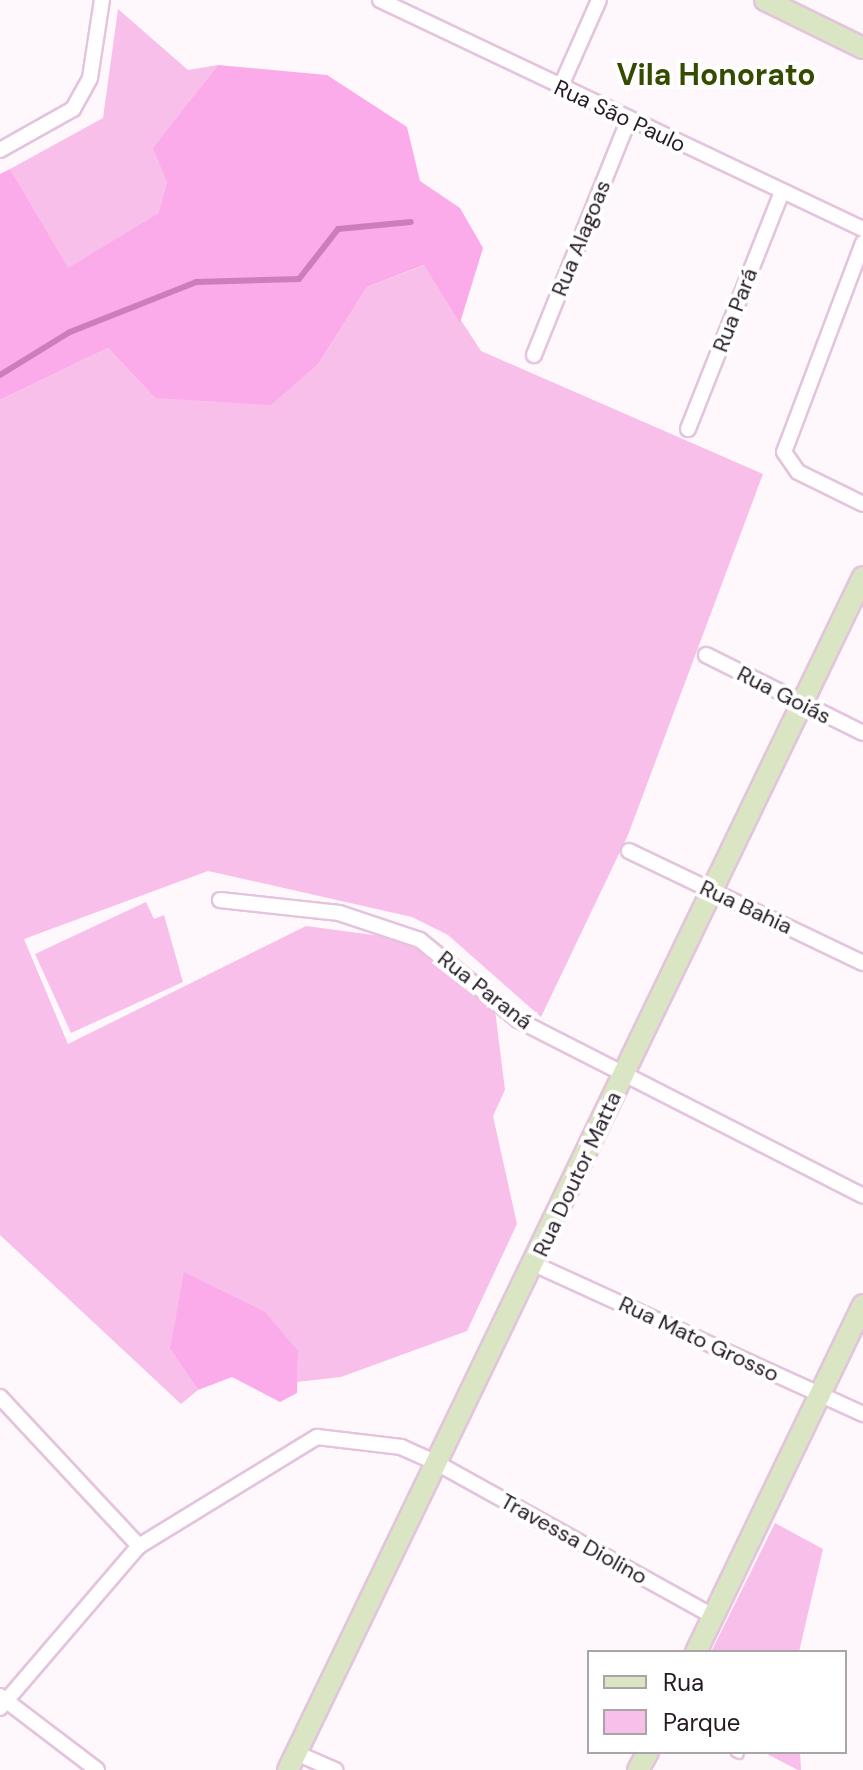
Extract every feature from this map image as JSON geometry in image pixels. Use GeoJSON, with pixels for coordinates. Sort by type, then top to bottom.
{"type":"FeatureCollection","features":[{"type":"Feature","properties":{"kind":"street"},"geometry":{"type":"LineString","coordinates":[[0,150],[73,109],[90,78],[102,0]]}},
{"type":"Feature","properties":{"kind":"street","name":"Rua São Paulo"},"geometry":{"type":"LineString","coordinates":[[380,0],[628,121],[863,229]]}},
{"type":"Feature","properties":{"kind":"street"},"geometry":{"type":"LineString","coordinates":[[560,88],[599,0]]}},
{"type":"Feature","properties":{"kind":"street"},"geometry":{"type":"LineString","coordinates":[[765,0],[863,48]]}},
{"type":"Feature","properties":{"kind":"street","name":"Rua Alagoas"},"geometry":{"type":"LineString","coordinates":[[534,355],[628,121]]}},
{"type":"Feature","properties":{"kind":"street","name":"Rua Pará"},"geometry":{"type":"LineString","coordinates":[[688,429],[782,191]]}},
{"type":"Feature","properties":{"kind":"street"},"geometry":{"type":"LineString","coordinates":[[863,243],[858,275],[784,437],[784,452],[798,472],[863,504]]}},
{"type":"Feature","properties":{"kind":"street","name":"Rua Doutor Matta"},"geometry":{"type":"LineString","coordinates":[[292,1761],[863,577]]}},
{"type":"Feature","properties":{"kind":"street","name":"Rua Goiás"},"geometry":{"type":"LineString","coordinates":[[706,655],[863,733]]}},
{"type":"Feature","properties":{"kind":"street","name":"Rua Bahia"},"geometry":{"type":"LineString","coordinates":[[629,851],[863,963]]}},
{"type":"Feature","properties":{"kind":"street","name":"Rua Paraná"},"geometry":{"type":"LineString","coordinates":[[220,900],[339,913],[420,940],[518,1020],[623,1077],[863,1196]]}},
{"type":"Feature","properties":{"kind":"street","name":"Rua Mato Grosso"},"geometry":{"type":"LineString","coordinates":[[534,1264],[863,1414]]}},
{"type":"Feature","properties":{"kind":"street"},"geometry":{"type":"LineString","coordinates":[[697,1650],[863,1305]]}},
{"type":"Feature","properties":{"kind":"street"},"geometry":{"type":"LineString","coordinates":[[0,1397],[139,1546]]}},
{"type":"Feature","properties":{"kind":"street","name":"Travessa Diolino"},"geometry":{"type":"LineString","coordinates":[[2,1702],[139,1546],[317,1437],[401,1447],[435,1462],[713,1616]]}},
{"type":"Feature","properties":{"kind":"street"},"geometry":{"type":"LineString","coordinates":[[2,1702],[97,1770]]}},
{"type":"Feature","properties":{"kind":"street"},"geometry":{"type":"LineString","coordinates":[[292,1761],[335,1770]]}},
{"type":"Feature","properties":{"kind":"green space"},"geometry":{"type":"Polygon","coordinates":[[[118,9],[188,70],[218,65],[154,148],[167,182],[158,213],[67,269],[10,169],[103,118],[118,9]]]}},
{"type":"Feature","properties":{"kind":"green space"},"geometry":{"type":"Polygon","coordinates":[[[425,265],[481,351],[763,474],[628,835],[541,1017],[448,935],[412,917],[208,871],[24,939],[68,1044],[306,926],[404,939],[434,954],[495,1010],[505,1090],[493,1116],[517,1224],[467,1331],[341,1377],[297,1382],[298,1351],[170,1349],[198,1390],[181,1404],[0,1235],[0,400],[108,348],[155,398],[319,363],[367,287],[425,265]]]}},
{"type":"Feature","properties":{"kind":"green space"},"geometry":{"type":"Polygon","coordinates":[[[146,902],[154,919],[164,915],[183,982],[71,1033],[35,954],[146,902]]]}},
{"type":"Feature","properties":{"kind":"green space"},"geometry":{"type":"Polygon","coordinates":[[[775,1523],[823,1549],[799,1650],[712,1650],[775,1523]]]}},
{"type":"Feature","properties":{"kind":"green space"},"geometry":{"type":"Polygon","coordinates":[[[767,1754],[800,1754],[801,1770],[767,1754]]]}},
{"type":"Feature","properties":{"kind":"shaded area"},"geometry":{"type":"Polygon","coordinates":[[[218,65],[327,75],[407,127],[420,181],[460,208],[483,248],[460,323],[424,265],[367,287],[319,363],[271,405],[155,398],[108,348],[0,400],[0,174],[10,169],[68,268],[158,213],[167,182],[153,148],[218,65]]]}},
{"type":"Feature","properties":{"kind":"shaded area"},"geometry":{"type":"Polygon","coordinates":[[[184,1272],[265,1312],[298,1351],[297,1393],[280,1402],[232,1377],[198,1390],[170,1349],[184,1272]]]}},
{"type":"Feature","properties":{"kind":"waterway"},"geometry":{"type":"LineString","coordinates":[[0,375],[70,332],[196,282],[299,279],[338,229],[411,222]]}},
{"type":"Feature","properties":{"kind":"district","name":"Vila Honorato"},"geometry":{"type":"Point","coordinates":[716,75]}}]}
